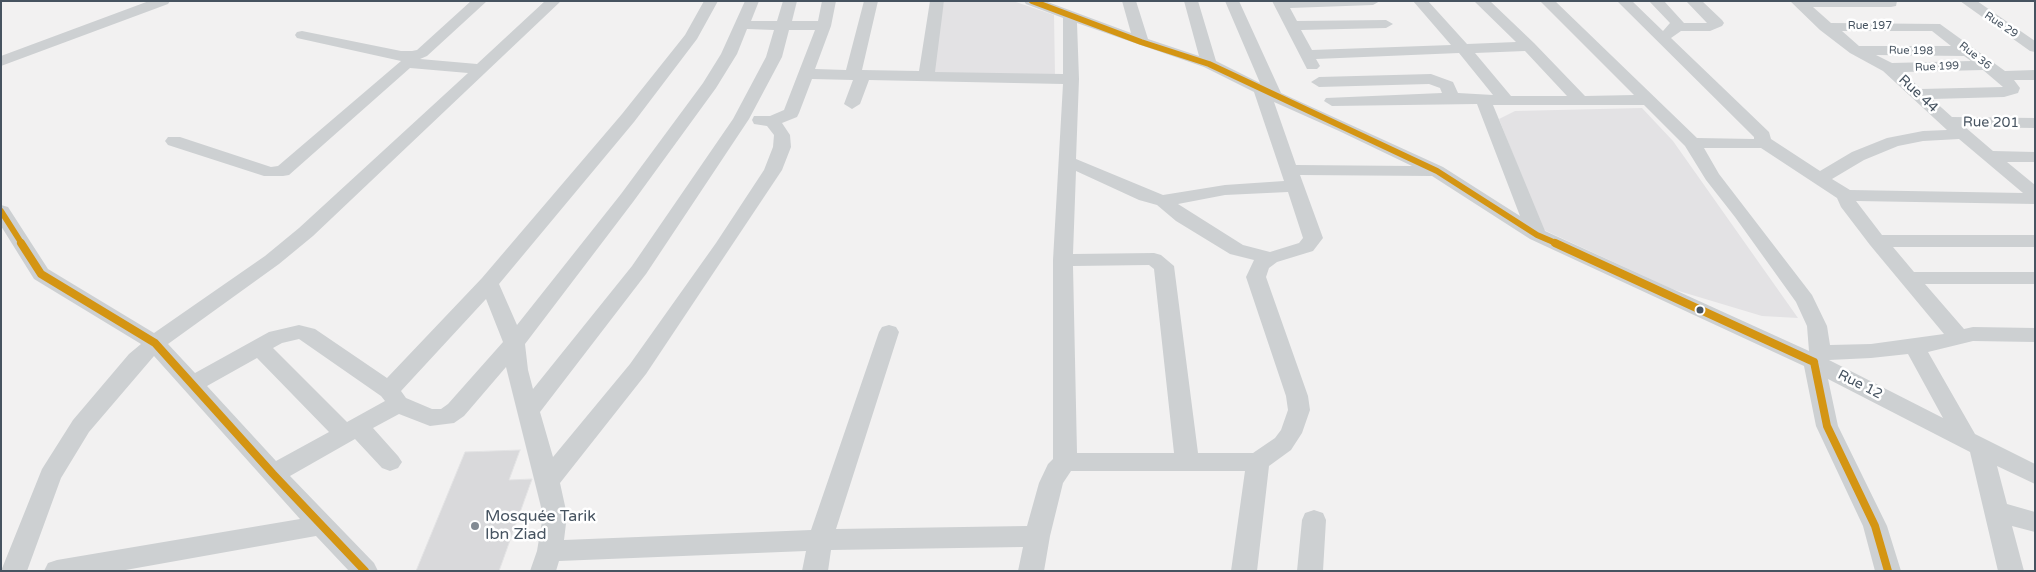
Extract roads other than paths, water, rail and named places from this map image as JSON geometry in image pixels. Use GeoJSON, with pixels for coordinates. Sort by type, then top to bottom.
{"type":"FeatureCollection","features":[{"type":"Feature","properties":{"kind":"street"},"geometry":{"type":"LineString","coordinates":[[1,61],[163,1]]}},
{"type":"Feature","properties":{"kind":"street"},"geometry":{"type":"LineString","coordinates":[[302,35],[401,56],[413,56],[422,53],[480,1]]}},
{"type":"Feature","properties":{"kind":"street"},"geometry":{"type":"LineString","coordinates":[[14,571],[50,476],[81,426],[137,359],[155,342],[272,260],[306,232],[554,1]]}},
{"type":"Feature","properties":{"kind":"street"},"geometry":{"type":"LineString","coordinates":[[273,474],[352,431],[393,397],[628,118],[692,36],[711,1]]}},
{"type":"Feature","properties":{"kind":"street"},"geometry":{"type":"LineString","coordinates":[[193,384],[258,346],[283,334],[299,332],[308,334],[393,397],[430,418],[440,419],[452,414],[514,344],[627,198],[710,85],[744,25],[752,1]]}},
{"type":"Feature","properties":{"kind":"street"},"geometry":{"type":"LineString","coordinates":[[528,411],[639,270],[741,119],[774,57],[790,1]]}},
{"type":"Feature","properties":{"kind":"street"},"geometry":{"type":"LineString","coordinates":[[741,119],[772,121],[791,113],[824,26],[828,1]]}},
{"type":"Feature","properties":{"kind":"street"},"geometry":{"type":"LineString","coordinates":[[852,104],[871,1]]}},
{"type":"Feature","properties":{"kind":"street"},"geometry":{"type":"LineString","coordinates":[[926,78],[937,1]]}},
{"type":"Feature","properties":{"kind":"street","name":"Rue 12"},"geometry":{"type":"LineString","coordinates":[[1031,1],[1141,42],[1209,64],[1345,127],[1437,171],[1537,235],[1817,357],[2035,474]]}},
{"type":"Feature","properties":{"kind":"street"},"geometry":{"type":"LineString","coordinates":[[1129,1],[1141,42]]}},
{"type":"Feature","properties":{"kind":"street"},"geometry":{"type":"LineString","coordinates":[[1191,1],[1209,64]]}},
{"type":"Feature","properties":{"kind":"street"},"geometry":{"type":"LineString","coordinates":[[1031,571],[1037,536],[1051,483],[1056,471],[1065,462],[1258,462],[1284,444],[1292,433],[1299,410],[1297,396],[1256,277],[1260,265],[1270,258],[1306,247],[1313,238],[1267,91],[1232,1]]}},
{"type":"Feature","properties":{"kind":"street"},"geometry":{"type":"LineString","coordinates":[[1345,127],[1332,101],[1319,82],[1280,2],[1373,1]]}},
{"type":"Feature","properties":{"kind":"street"},"geometry":{"type":"LineString","coordinates":[[1420,1],[1464,49],[1506,101]]}},
{"type":"Feature","properties":{"kind":"street"},"geometry":{"type":"LineString","coordinates":[[1481,1],[1529,46],[1580,100]]}},
{"type":"Feature","properties":{"kind":"street"},"geometry":{"type":"LineString","coordinates":[[1547,1],[1692,143],[1712,176],[1748,220],[1805,300],[1817,326],[1817,357],[1827,426],[1874,526],[1888,571]]}},
{"type":"Feature","properties":{"kind":"street"},"geometry":{"type":"LineString","coordinates":[[1624,1],[1753,124],[1763,136],[1762,141]]}},
{"type":"Feature","properties":{"kind":"street"},"geometry":{"type":"LineString","coordinates":[[1656,1],[1674,18],[1677,27]]}},
{"type":"Feature","properties":{"kind":"street"},"geometry":{"type":"LineString","coordinates":[[1662,37],[1677,27],[1710,27],[1717,23],[1693,1]]}},
{"type":"Feature","properties":{"kind":"street","name":"Rue 29"},"geometry":{"type":"LineString","coordinates":[[1967,1],[2035,48]]}},
{"type":"Feature","properties":{"kind":"street"},"geometry":{"type":"LineString","coordinates":[[1798,2],[1892,3]]}},
{"type":"Feature","properties":{"kind":"street","name":"Rue 44"},"geometry":{"type":"LineString","coordinates":[[1798,2],[1825,27],[1855,50],[1889,68],[1948,122],[2034,194]]}},
{"type":"Feature","properties":{"kind":"street"},"geometry":{"type":"LineString","coordinates":[[1065,462],[1062,260],[1071,79],[1070,16]]}},
{"type":"Feature","properties":{"kind":"street"},"geometry":{"type":"LineString","coordinates":[[1291,26],[1386,24]]}},
{"type":"Feature","properties":{"kind":"street"},"geometry":{"type":"LineString","coordinates":[[744,25],[824,26]]}},
{"type":"Feature","properties":{"kind":"street","name":"Rue 197"},"geometry":{"type":"LineString","coordinates":[[1825,27],[1915,26]]}},
{"type":"Feature","properties":{"kind":"street","name":"Rue 36"},"geometry":{"type":"LineString","coordinates":[[1915,26],[1930,26],[1940,29],[2001,76],[2012,88],[2012,90],[1995,92],[1918,94]]}},
{"type":"Feature","properties":{"kind":"street"},"geometry":{"type":"LineString","coordinates":[[1306,55],[1529,46]]}},
{"type":"Feature","properties":{"kind":"street","name":"Rue 198"},"geometry":{"type":"LineString","coordinates":[[1855,50],[1968,52]]}},
{"type":"Feature","properties":{"kind":"street"},"geometry":{"type":"LineString","coordinates":[[174,141],[270,172],[283,171],[406,64],[418,63],[480,69]]}},
{"type":"Feature","properties":{"kind":"street","name":"Rue 199"},"geometry":{"type":"LineString","coordinates":[[1889,68],[1986,65]]}},
{"type":"Feature","properties":{"kind":"street"},"geometry":{"type":"LineString","coordinates":[[806,74],[926,78],[1071,79]]}},
{"type":"Feature","properties":{"kind":"street"},"geometry":{"type":"LineString","coordinates":[[2001,76],[2035,75]]}},
{"type":"Feature","properties":{"kind":"street"},"geometry":{"type":"LineString","coordinates":[[1319,82],[1431,78],[1447,85],[1452,98]]}},
{"type":"Feature","properties":{"kind":"street"},"geometry":{"type":"LineString","coordinates":[[1332,101],[1452,98],[1506,101],[1649,100]]}},
{"type":"Feature","properties":{"kind":"street"},"geometry":{"type":"LineString","coordinates":[[1483,100],[1537,235]]}},
{"type":"Feature","properties":{"kind":"street"},"geometry":{"type":"LineString","coordinates":[[547,482],[638,369],[723,247],[773,170],[782,147],[782,135],[772,121]]}},
{"type":"Feature","properties":{"kind":"street","name":"Rue 201"},"geometry":{"type":"LineString","coordinates":[[1948,122],[2035,123]]}},
{"type":"Feature","properties":{"kind":"street"},"geometry":{"type":"LineString","coordinates":[[1819,178],[1858,156],[1893,142],[1923,136],[1963,134]]}},
{"type":"Feature","properties":{"kind":"street"},"geometry":{"type":"LineString","coordinates":[[1692,143],[1724,145],[1757,144],[1762,141]]}},
{"type":"Feature","properties":{"kind":"street"},"geometry":{"type":"LineString","coordinates":[[1762,141],[1847,196],[2034,194]]}},
{"type":"Feature","properties":{"kind":"street"},"geometry":{"type":"LineString","coordinates":[[1990,156],[2035,156]]}},
{"type":"Feature","properties":{"kind":"street"},"geometry":{"type":"LineString","coordinates":[[1067,162],[1145,196],[1162,201],[1183,217],[1237,250],[1270,258]]}},
{"type":"Feature","properties":{"kind":"street"},"geometry":{"type":"LineString","coordinates":[[1162,201],[1293,178],[1437,171]]}},
{"type":"Feature","properties":{"kind":"street"},"geometry":{"type":"LineString","coordinates":[[1847,196],[1847,203],[1877,241],[1959,337]]}},
{"type":"Feature","properties":{"kind":"street"},"geometry":{"type":"LineString","coordinates":[[1,211],[41,274],[155,342],[273,474],[365,571]]}},
{"type":"Feature","properties":{"kind":"street"},"geometry":{"type":"LineString","coordinates":[[1877,241],[2035,241]]}},
{"type":"Feature","properties":{"kind":"street"},"geometry":{"type":"LineString","coordinates":[[1062,260],[1144,258],[1154,260],[1164,266],[1187,461]]}},
{"type":"Feature","properties":{"kind":"street"},"geometry":{"type":"LineString","coordinates":[[1908,278],[2035,278]]}},
{"type":"Feature","properties":{"kind":"street"},"geometry":{"type":"LineString","coordinates":[[489,284],[514,344],[517,370],[554,515],[547,561],[820,540],[1037,536]]}},
{"type":"Feature","properties":{"kind":"street"},"geometry":{"type":"LineString","coordinates":[[815,571],[820,540],[889,332]]}},
{"type":"Feature","properties":{"kind":"street"},"geometry":{"type":"LineString","coordinates":[[1817,357],[1914,346],[1959,337],[1989,334],[2035,335]]}},
{"type":"Feature","properties":{"kind":"street"},"geometry":{"type":"LineString","coordinates":[[258,346],[352,431],[390,462]]}},
{"type":"Feature","properties":{"kind":"street"},"geometry":{"type":"LineString","coordinates":[[1914,346],[1973,442],[1998,512],[2011,571]]}},
{"type":"Feature","properties":{"kind":"street"},"geometry":{"type":"LineString","coordinates":[[1244,571],[1258,462]]}},
{"type":"Feature","properties":{"kind":"street"},"geometry":{"type":"LineString","coordinates":[[1998,512],[2035,522]]}},
{"type":"Feature","properties":{"kind":"street"},"geometry":{"type":"LineString","coordinates":[[1310,571],[1314,520]]}},
{"type":"Feature","properties":{"kind":"street"},"geometry":{"type":"LineString","coordinates":[[57,571],[321,525]]}},
{"type":"Feature","properties":{"kind":"place","name":"Mosquée Tarik Ibn Ziad"},"geometry":{"type":"Point","coordinates":[475,526]}}]}
